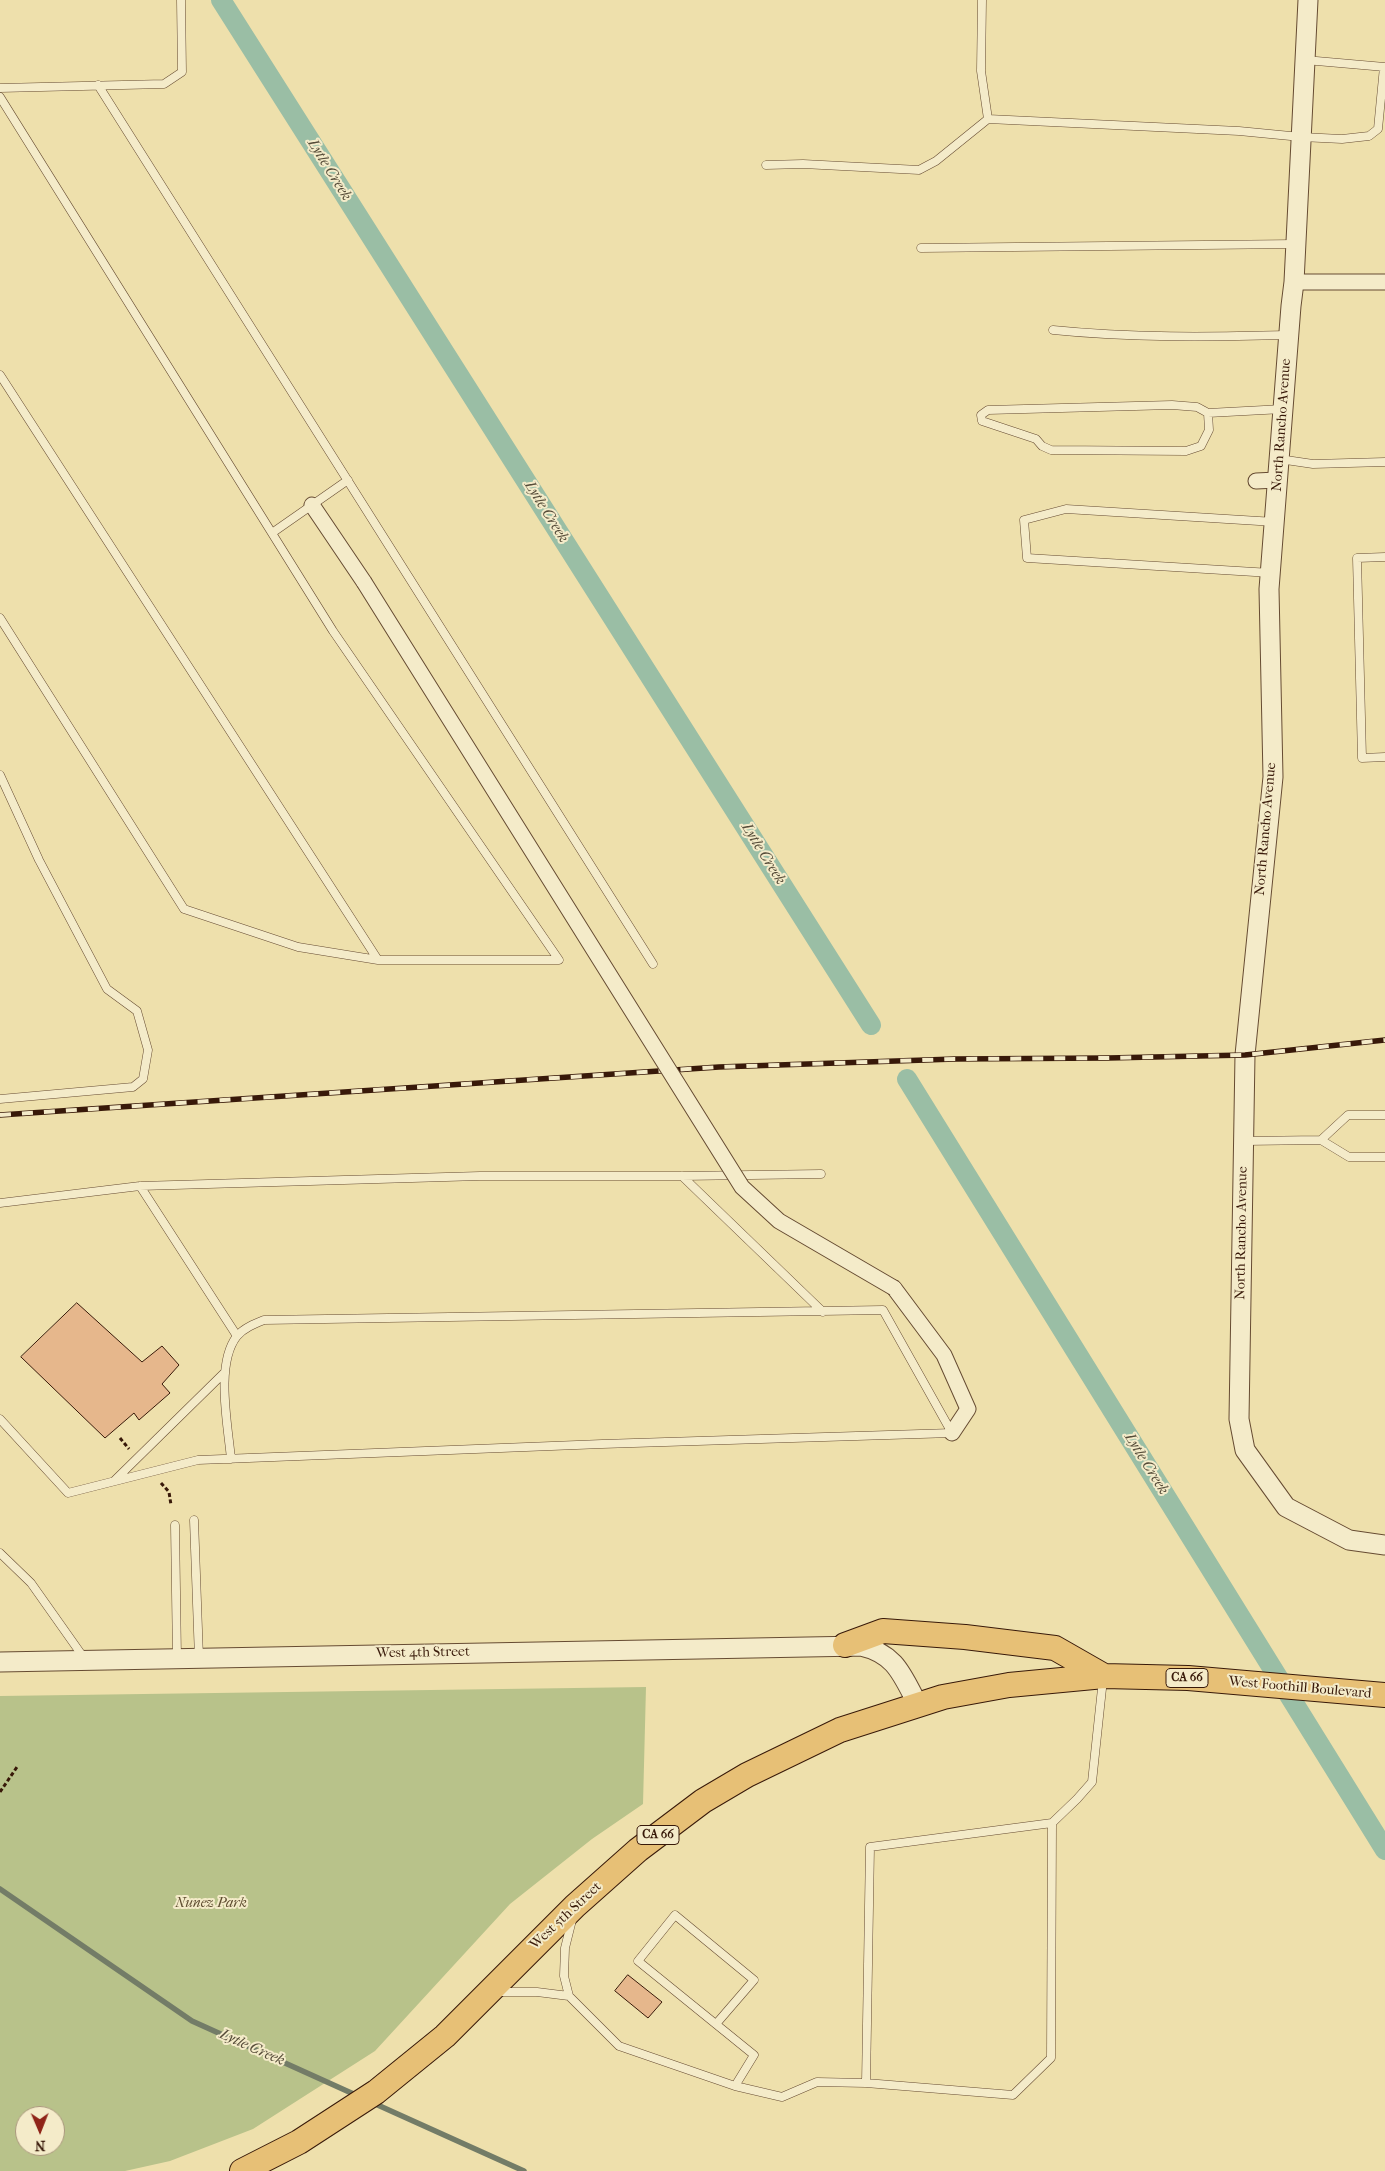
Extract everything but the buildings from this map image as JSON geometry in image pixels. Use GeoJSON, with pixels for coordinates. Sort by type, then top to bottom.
{"type":"FeatureCollection","features":[{"type":"Feature","properties":{"kind":"main road"},"geometry":{"type":"LineString","coordinates":[[845,1645],[883,1631],[965,1637],[1055,1648],[1104,1676]]}},
{"type":"Feature","properties":{"kind":"main road","name":"West Foothill Boulevard"},"geometry":{"type":"LineString","coordinates":[[918,1705],[943,1697],[1009,1685],[1104,1676],[1188,1678],[1385,1695]]}},
{"type":"Feature","properties":{"kind":"main road","name":"West 5th Street"},"geometry":{"type":"LineString","coordinates":[[242,2171],[298,2142],[376,2092],[444,2036],[575,1906],[645,1845],[703,1801],[747,1775],[840,1730],[918,1705]]}},
{"type":"Feature","properties":{"kind":"street","name":"North Rancho Avenue"},"geometry":{"type":"LineString","coordinates":[[1308,0],[1294,282],[1288,335],[1269,589],[1273,777],[1245,1055],[1239,1408],[1245,1450],[1286,1507],[1350,1540],[1385,1545]]}},
{"type":"Feature","properties":{"kind":"street"},"geometry":{"type":"LineString","coordinates":[[1294,282],[1385,282]]}},
{"type":"Feature","properties":{"kind":"street"},"geometry":{"type":"LineString","coordinates":[[1256,481],[1278,480]]}},
{"type":"Feature","properties":{"kind":"street"},"geometry":{"type":"LineString","coordinates":[[312,505],[364,582],[742,1187],[779,1221],[894,1288],[944,1355],[968,1409],[952,1433]]}},
{"type":"Feature","properties":{"kind":"street","name":"West 4th Street"},"geometry":{"type":"LineString","coordinates":[[0,1662],[845,1645],[877,1650],[890,1659],[900,1672],[918,1705]]}},
{"type":"Feature","properties":{"kind":"lane"},"geometry":{"type":"LineString","coordinates":[[0,88],[164,84],[182,72],[181,0]]}},
{"type":"Feature","properties":{"kind":"lane"},"geometry":{"type":"LineString","coordinates":[[982,0],[981,71],[988,119]]}},
{"type":"Feature","properties":{"kind":"lane"},"geometry":{"type":"LineString","coordinates":[[766,165],[803,164],[919,170],[936,161],[988,119],[1240,131],[1301,137],[1360,138],[1369,136],[1378,129],[1385,67],[1305,60]]}},
{"type":"Feature","properties":{"kind":"lane"},"geometry":{"type":"LineString","coordinates":[[98,86],[653,964]]}},
{"type":"Feature","properties":{"kind":"lane"},"geometry":{"type":"LineString","coordinates":[[0,97],[333,630],[559,960],[378,960],[298,947],[184,909],[0,618]]}},
{"type":"Feature","properties":{"kind":"lane"},"geometry":{"type":"LineString","coordinates":[[921,248],[1296,244]]}},
{"type":"Feature","properties":{"kind":"lane"},"geometry":{"type":"LineString","coordinates":[[1052,330],[1094,334],[1170,337],[1288,335]]}},
{"type":"Feature","properties":{"kind":"lane"},"geometry":{"type":"LineString","coordinates":[[0,375],[378,960]]}},
{"type":"Feature","properties":{"kind":"lane"},"geometry":{"type":"LineString","coordinates":[[1208,413],[1209,430],[1201,446],[1186,452],[1051,450],[1042,446],[1036,439],[982,421],[981,415],[988,410],[1172,405],[1197,407],[1208,413],[1283,409]]}},
{"type":"Feature","properties":{"kind":"lane"},"geometry":{"type":"LineString","coordinates":[[1279,459],[1314,464],[1385,462]]}},
{"type":"Feature","properties":{"kind":"lane"},"geometry":{"type":"LineString","coordinates":[[272,533],[348,480]]}},
{"type":"Feature","properties":{"kind":"lane"},"geometry":{"type":"LineString","coordinates":[[1271,573],[1026,558],[1024,520],[1066,509],[1274,522]]}},
{"type":"Feature","properties":{"kind":"lane"},"geometry":{"type":"LineString","coordinates":[[1385,558],[1357,558],[1362,758],[1385,757]]}},
{"type":"Feature","properties":{"kind":"lane"},"geometry":{"type":"LineString","coordinates":[[0,775],[39,860],[107,989],[137,1011],[148,1050],[143,1079],[133,1086],[0,1099]]}},
{"type":"Feature","properties":{"kind":"lane"},"geometry":{"type":"LineString","coordinates":[[1321,1140],[1348,1115],[1385,1115]]}},
{"type":"Feature","properties":{"kind":"lane"},"geometry":{"type":"LineString","coordinates":[[1244,1141],[1321,1140],[1349,1157],[1385,1157]]}},
{"type":"Feature","properties":{"kind":"lane"},"geometry":{"type":"LineString","coordinates":[[0,1203],[140,1186],[480,1176],[821,1174]]}},
{"type":"Feature","properties":{"kind":"lane"},"geometry":{"type":"LineString","coordinates":[[682,1176],[823,1312]]}},
{"type":"Feature","properties":{"kind":"lane"},"geometry":{"type":"LineString","coordinates":[[140,1186],[237,1336]]}},
{"type":"Feature","properties":{"kind":"lane"},"geometry":{"type":"LineString","coordinates":[[0,1419],[68,1493],[198,1460],[231,1459],[952,1433],[883,1310],[264,1320],[248,1327],[237,1336],[228,1353],[224,1373],[231,1459]]}},
{"type":"Feature","properties":{"kind":"lane"},"geometry":{"type":"LineString","coordinates":[[114,1482],[224,1373]]}},
{"type":"Feature","properties":{"kind":"lane"},"geometry":{"type":"LineString","coordinates":[[194,1520],[199,1658]]}},
{"type":"Feature","properties":{"kind":"lane"},"geometry":{"type":"LineString","coordinates":[[175,1525],[177,1658]]}},
{"type":"Feature","properties":{"kind":"lane"},"geometry":{"type":"LineString","coordinates":[[0,1553],[31,1583],[85,1660]]}},
{"type":"Feature","properties":{"kind":"lane"},"geometry":{"type":"LineString","coordinates":[[866,2082],[870,1847],[1052,1823],[1092,1782],[1104,1676]]}},
{"type":"Feature","properties":{"kind":"lane"},"geometry":{"type":"LineString","coordinates":[[575,1906],[565,1948],[564,1976],[569,1996],[619,2046],[735,2086],[782,2097],[817,2082],[866,2082],[1013,2095],[1051,2058],[1052,1823]]}},
{"type":"Feature","properties":{"kind":"lane"},"geometry":{"type":"LineString","coordinates":[[716,2024],[754,1980],[675,1915],[638,1961],[754,2055],[735,2086]]}},
{"type":"Feature","properties":{"kind":"lane"},"geometry":{"type":"LineString","coordinates":[[488,1992],[537,1992],[569,1996]]}},
{"type":"Feature","properties":{"kind":"path"},"geometry":{"type":"LineString","coordinates":[[1,1791],[18,1767]]}},
{"type":"Feature","properties":{"kind":"green space","name":"Nunez Park"},"geometry":{"type":"Polygon","coordinates":[[[646,1687],[643,1804],[592,1839],[510,1904],[375,2051],[253,2129],[170,2161],[125,2171],[0,2171],[0,1696],[646,1687]]]}},
{"type":"Feature","properties":{"kind":"waterway","name":"Lytle Creek"},"geometry":{"type":"LineString","coordinates":[[221,0],[871,1025]]}},
{"type":"Feature","properties":{"kind":"waterway","name":"Lytle Creek"},"geometry":{"type":"LineString","coordinates":[[907,1079],[1385,1850]]}},
{"type":"Feature","properties":{"kind":"waterway","name":"Lytle Creek"},"geometry":{"type":"LineString","coordinates":[[0,1889],[192,2021],[358,2096]]}},
{"type":"Feature","properties":{"kind":"waterway","name":"Lytle Creek"},"geometry":{"type":"LineString","coordinates":[[371,2102],[524,2171]]}},
{"type":"Feature","properties":{"kind":"railway"},"geometry":{"type":"LineString","coordinates":[[0,1115],[719,1067],[955,1059],[1245,1055],[1385,1040]]}}]}
